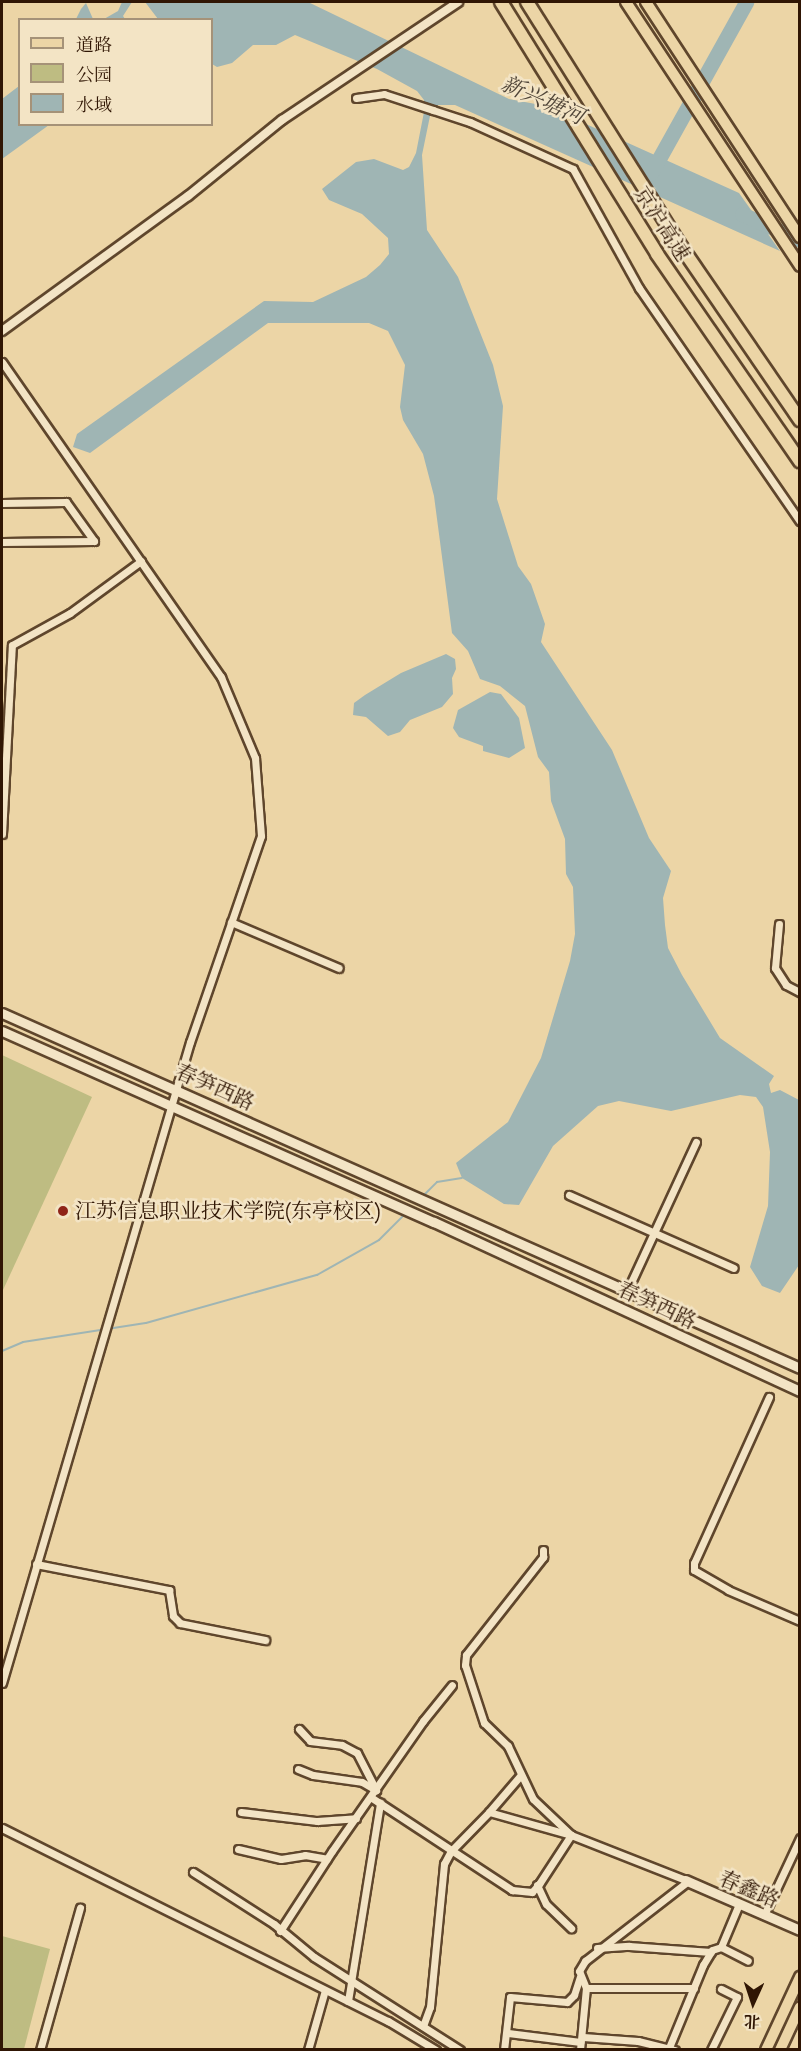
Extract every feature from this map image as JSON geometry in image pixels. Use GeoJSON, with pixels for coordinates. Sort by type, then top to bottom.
{"type":"FeatureCollection","features":[{"type":"Feature","properties":{"kind":"highway","name":"京沪高速"},"geometry":{"type":"LineString","coordinates":[[501,2],[657,254],[800,461]]}},
{"type":"Feature","properties":{"kind":"highway","name":"京沪高速"},"geometry":{"type":"LineString","coordinates":[[527,2],[678,242],[800,420]]}},
{"type":"Feature","properties":{"kind":"main road"},"geometry":{"type":"LineString","coordinates":[[626,2],[800,266]]}},
{"type":"Feature","properties":{"kind":"main road"},"geometry":{"type":"LineString","coordinates":[[646,2],[800,237]]}},
{"type":"Feature","properties":{"kind":"main road","name":"春笋西路"},"geometry":{"type":"LineString","coordinates":[[2,1013],[414,1194],[800,1368]]}},
{"type":"Feature","properties":{"kind":"main road","name":"春笋西路"},"geometry":{"type":"LineString","coordinates":[[2,1031],[434,1222],[800,1391]]}},
{"type":"Feature","properties":{"kind":"main road"},"geometry":{"type":"LineString","coordinates":[[696,1343],[706,1324]]}},
{"type":"Feature","properties":{"kind":"main road","name":"春鑫路"},"geometry":{"type":"LineString","coordinates":[[686,1881],[800,1930]]}},
{"type":"Feature","properties":{"kind":"main road"},"geometry":{"type":"LineString","coordinates":[[766,2049],[800,1977]]}},
{"type":"Feature","properties":{"kind":"main road"},"geometry":{"type":"LineString","coordinates":[[780,2049],[800,2007]]}},
{"type":"Feature","properties":{"kind":"street"},"geometry":{"type":"LineString","coordinates":[[2,331],[188,196],[353,70],[458,2]]}},
{"type":"Feature","properties":{"kind":"street"},"geometry":{"type":"LineString","coordinates":[[356,98],[384,94],[434,110],[470,122],[573,169],[639,288],[800,521]]}},
{"type":"Feature","properties":{"kind":"street"},"geometry":{"type":"LineString","coordinates":[[2,362],[220,677],[255,758],[261,836],[171,1104],[2,1683]]}},
{"type":"Feature","properties":{"kind":"street"},"geometry":{"type":"LineString","coordinates":[[2,503],[66,502],[94,541],[2,542]]}},
{"type":"Feature","properties":{"kind":"street"},"geometry":{"type":"LineString","coordinates":[[2,834],[12,645],[69,613],[141,561]]}},
{"type":"Feature","properties":{"kind":"street"},"geometry":{"type":"LineString","coordinates":[[231,922],[339,968]]}},
{"type":"Feature","properties":{"kind":"street"},"geometry":{"type":"LineString","coordinates":[[779,924],[775,968],[786,985],[800,992]]}},
{"type":"Feature","properties":{"kind":"street"},"geometry":{"type":"LineString","coordinates":[[627,1289],[696,1142]]}},
{"type":"Feature","properties":{"kind":"street"},"geometry":{"type":"LineString","coordinates":[[569,1195],[734,1268]]}},
{"type":"Feature","properties":{"kind":"street"},"geometry":{"type":"LineString","coordinates":[[769,1397],[694,1563],[694,1570],[728,1590],[800,1621]]}},
{"type":"Feature","properties":{"kind":"street"},"geometry":{"type":"LineString","coordinates":[[543,1550],[543,1557],[465,1661],[484,1723],[508,1746],[520,1776],[533,1799],[571,1835]]}},
{"type":"Feature","properties":{"kind":"street"},"geometry":{"type":"LineString","coordinates":[[36,1564],[170,1590],[172,1616],[180,1623],[265,1640]]}},
{"type":"Feature","properties":{"kind":"street"},"geometry":{"type":"LineString","coordinates":[[280,1931],[423,1721],[452,1685]]}},
{"type":"Feature","properties":{"kind":"street"},"geometry":{"type":"LineString","coordinates":[[299,1730],[310,1741],[342,1745],[357,1753],[376,1790]]}},
{"type":"Feature","properties":{"kind":"street"},"geometry":{"type":"LineString","coordinates":[[298,1769],[313,1775],[362,1782],[376,1790]]}},
{"type":"Feature","properties":{"kind":"street"},"geometry":{"type":"LineString","coordinates":[[423,2026],[430,2007],[444,1864],[451,1851],[520,1776]]}},
{"type":"Feature","properties":{"kind":"street"},"geometry":{"type":"LineString","coordinates":[[372,1798],[512,1890],[532,1892],[571,1835]]}},
{"type":"Feature","properties":{"kind":"street"},"geometry":{"type":"LineString","coordinates":[[348,2001],[349,1978],[357,1954],[380,1803]]}},
{"type":"Feature","properties":{"kind":"street"},"geometry":{"type":"LineString","coordinates":[[241,1812],[317,1821],[356,1818]]}},
{"type":"Feature","properties":{"kind":"street"},"geometry":{"type":"LineString","coordinates":[[489,1812],[571,1835],[686,1881],[597,1948],[579,1971],[586,1988],[581,2043]]}},
{"type":"Feature","properties":{"kind":"street"},"geometry":{"type":"LineString","coordinates":[[2,1828],[326,1989],[436,2049]]}},
{"type":"Feature","properties":{"kind":"street"},"geometry":{"type":"LineString","coordinates":[[764,1915],[800,1838]]}},
{"type":"Feature","properties":{"kind":"street"},"geometry":{"type":"LineString","coordinates":[[237,1849],[281,1859],[305,1855],[327,1859]]}},
{"type":"Feature","properties":{"kind":"street"},"geometry":{"type":"LineString","coordinates":[[193,1872],[349,1978],[460,2049]]}},
{"type":"Feature","properties":{"kind":"street"},"geometry":{"type":"LineString","coordinates":[[537,1885],[546,1904],[571,1928]]}},
{"type":"Feature","properties":{"kind":"street"},"geometry":{"type":"LineString","coordinates":[[597,1948],[629,1946],[711,1952],[721,1947],[739,1904]]}},
{"type":"Feature","properties":{"kind":"street"},"geometry":{"type":"LineString","coordinates":[[40,2049],[80,1908]]}},
{"type":"Feature","properties":{"kind":"street"},"geometry":{"type":"LineString","coordinates":[[721,1947],[748,1961]]}},
{"type":"Feature","properties":{"kind":"street"},"geometry":{"type":"LineString","coordinates":[[508,2033],[581,2043],[671,2049],[694,1988],[711,1952]]}},
{"type":"Feature","properties":{"kind":"street"},"geometry":{"type":"LineString","coordinates":[[504,2049],[508,2033],[510,1997],[567,2001],[574,1995],[580,1977]]}},
{"type":"Feature","properties":{"kind":"street"},"geometry":{"type":"LineString","coordinates":[[586,1988],[694,1988]]}},
{"type":"Feature","properties":{"kind":"street"},"geometry":{"type":"LineString","coordinates":[[308,2049],[326,1989]]}},
{"type":"Feature","properties":{"kind":"street"},"geometry":{"type":"LineString","coordinates":[[711,2049],[736,1997],[721,1989]]}},
{"type":"Feature","properties":{"kind":"green space"},"geometry":{"type":"Polygon","coordinates":[[[2,1055],[92,1097],[3,1290],[2,1289],[2,1055]]]}},
{"type":"Feature","properties":{"kind":"green space"},"geometry":{"type":"Polygon","coordinates":[[[2,1936],[50,1949],[24,2049],[2,2049],[2,1936]]]}},
{"type":"Feature","properties":{"kind":"water"},"geometry":{"type":"Polygon","coordinates":[[[122,2],[132,2],[123,16],[124,18],[106,18],[118,11],[122,2]]]}},
{"type":"Feature","properties":{"kind":"water"},"geometry":{"type":"Polygon","coordinates":[[[145,2],[308,2],[509,99],[546,106],[739,193],[780,251],[455,105],[438,105],[430,116],[422,155],[427,230],[458,277],[493,365],[503,406],[497,499],[518,566],[531,584],[545,624],[541,642],[612,750],[649,838],[671,871],[663,898],[665,925],[668,948],[682,975],[720,1038],[774,1076],[769,1084],[771,1093],[780,1090],[799,1100],[799,1265],[780,1293],[762,1286],[750,1267],[768,1206],[770,1152],[763,1107],[756,1097],[740,1095],[671,1111],[619,1101],[598,1106],[553,1146],[519,1205],[504,1204],[462,1178],[456,1163],[508,1122],[541,1058],[570,961],[575,934],[573,887],[566,874],[565,839],[551,801],[549,772],[538,757],[525,706],[500,686],[480,679],[468,651],[452,633],[434,496],[423,454],[403,420],[400,407],[405,365],[388,331],[369,323],[268,323],[90,453],[73,447],[77,434],[264,301],[313,302],[366,277],[380,265],[389,254],[388,238],[362,214],[329,200],[322,189],[356,162],[374,159],[403,170],[409,167],[416,153],[424,100],[417,91],[377,69],[295,35],[276,45],[253,45],[232,63],[217,67],[213,65],[213,18],[157,18],[145,2]]]}},
{"type":"Feature","properties":{"kind":"water"},"geometry":{"type":"Polygon","coordinates":[[[86,3],[93,18],[76,18],[86,3]]]}},
{"type":"Feature","properties":{"kind":"water"},"geometry":{"type":"Polygon","coordinates":[[[18,87],[18,126],[48,126],[2,159],[2,99],[18,87]]]}},
{"type":"Feature","properties":{"kind":"water"},"geometry":{"type":"Polygon","coordinates":[[[446,654],[455,659],[456,669],[452,678],[453,694],[442,707],[410,720],[400,732],[388,736],[366,717],[353,715],[354,703],[365,695],[401,673],[446,654]]]}},
{"type":"Feature","properties":{"kind":"water"},"geometry":{"type":"Polygon","coordinates":[[[490,692],[501,694],[519,718],[525,748],[509,758],[483,751],[483,746],[459,737],[453,728],[458,710],[490,692]]]}},
{"type":"Feature","properties":{"kind":"waterway"},"geometry":{"type":"LineString","coordinates":[[651,173],[746,2]]}},
{"type":"Feature","properties":{"kind":"waterway","name":"新兴塘河"},"geometry":{"type":"LineString","coordinates":[[742,214],[800,240]]}},
{"type":"Feature","properties":{"kind":"waterway"},"geometry":{"type":"LineString","coordinates":[[423,1196],[437,1182],[462,1178]]}},
{"type":"Feature","properties":{"kind":"waterway"},"geometry":{"type":"LineString","coordinates":[[2,1351],[23,1342],[146,1323],[317,1275],[379,1240],[406,1213]]}},
{"type":"Feature","properties":{"kind":"place","name":"江苏信息职业技术学院(东亭校区)"},"geometry":{"type":"Point","coordinates":[63,1211]}}]}
